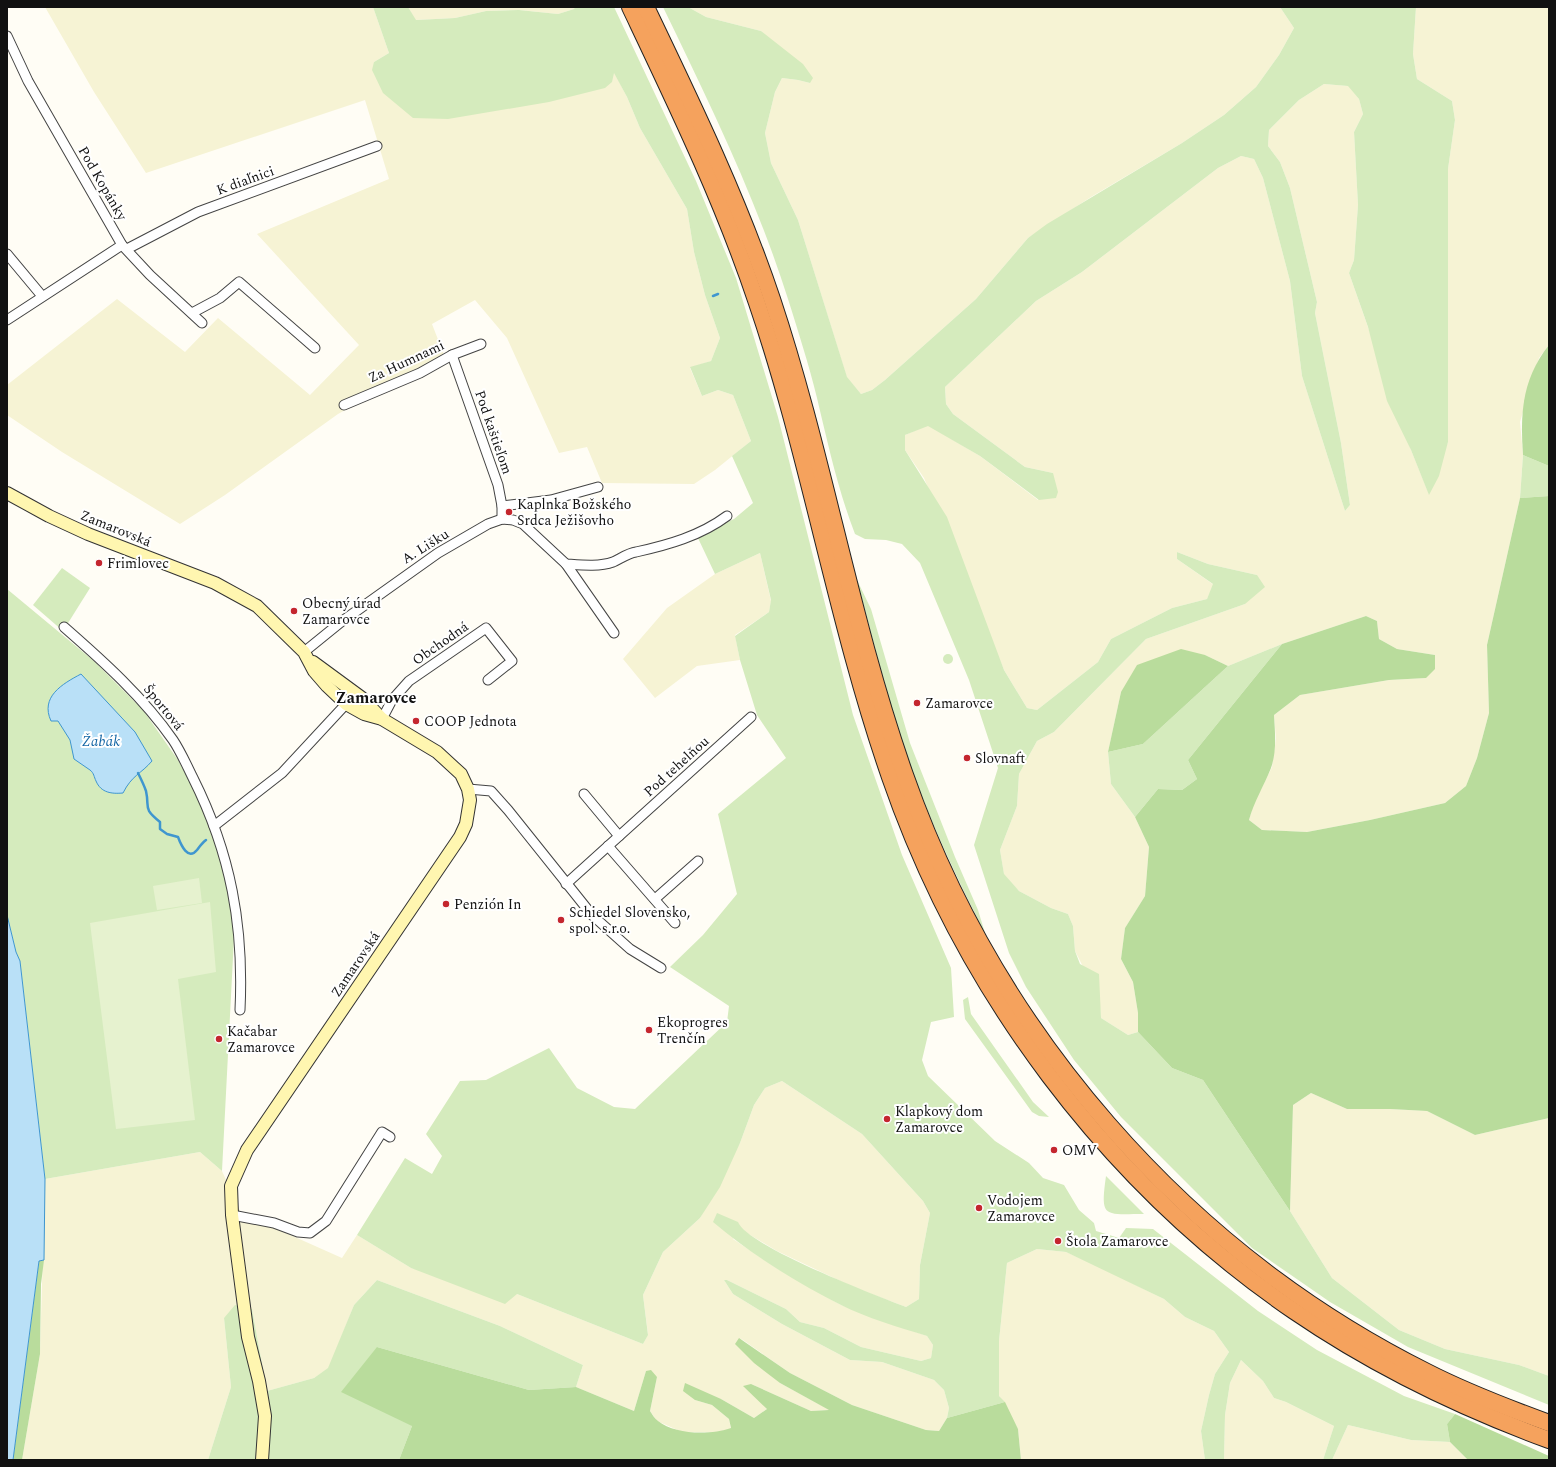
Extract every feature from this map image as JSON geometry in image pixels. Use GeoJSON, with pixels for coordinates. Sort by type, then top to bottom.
{"type":"FeatureCollection","features":[{"type":"Feature","properties":{"kind":"highway"},"geometry":{"type":"LineString","coordinates":[[630,7],[695,145],[729,225],[757,302],[784,386],[857,671],[875,733],[899,802],[930,877],[958,933],[1009,1020],[1063,1094],[1118,1159],[1192,1230],[1260,1286],[1294,1311],[1396,1373],[1501,1422],[1549,1440]]}},
{"type":"Feature","properties":{"kind":"highway"},"geometry":{"type":"LineString","coordinates":[[646,7],[713,149],[742,218],[772,298],[796,380],[872,673],[905,776],[921,819],[952,890],[996,972],[1048,1049],[1095,1111],[1130,1150],[1169,1189],[1236,1249],[1282,1284],[1331,1317],[1386,1350],[1429,1373],[1489,1400],[1549,1423]]}},
{"type":"Feature","properties":{"kind":"main road","name":"Zamarovská"},"geometry":{"type":"LineString","coordinates":[[7,493],[49,516],[88,534],[215,583],[257,606],[306,656],[362,698],[382,719]]}},
{"type":"Feature","properties":{"kind":"main road","name":"Zamarovská"},"geometry":{"type":"LineString","coordinates":[[262,1460],[265,1416],[259,1381],[248,1337],[232,1215],[231,1186],[247,1150],[460,837],[470,812],[468,789],[461,774],[447,760],[438,752],[382,719],[364,714],[346,704],[314,671],[306,656]]}},
{"type":"Feature","properties":{"kind":"street","name":"Pod Kopánky"},"geometry":{"type":"LineString","coordinates":[[7,36],[28,81],[125,247],[150,275],[202,323]]}},
{"type":"Feature","properties":{"kind":"street","name":"K diaľnici"},"geometry":{"type":"LineString","coordinates":[[7,320],[42,296],[125,247],[198,212],[377,146]]}},
{"type":"Feature","properties":{"kind":"street"},"geometry":{"type":"LineString","coordinates":[[7,254],[42,296]]}},
{"type":"Feature","properties":{"kind":"street"},"geometry":{"type":"LineString","coordinates":[[192,314],[220,298],[239,282],[315,348]]}},
{"type":"Feature","properties":{"kind":"street","name":"Za Humnami"},"geometry":{"type":"LineString","coordinates":[[344,405],[420,373],[452,355],[481,344]]}},
{"type":"Feature","properties":{"kind":"street","name":"Pod kaštieľom"},"geometry":{"type":"LineString","coordinates":[[452,355],[498,485],[502,506],[502,519]]}},
{"type":"Feature","properties":{"kind":"street"},"geometry":{"type":"LineString","coordinates":[[502,506],[551,500],[598,487]]}},
{"type":"Feature","properties":{"kind":"street"},"geometry":{"type":"LineString","coordinates":[[566,564],[611,562],[634,552],[663,546],[692,536],[708,529],[727,516]]}},
{"type":"Feature","properties":{"kind":"street"},"geometry":{"type":"LineString","coordinates":[[502,519],[513,520],[523,524],[566,564],[614,633]]}},
{"type":"Feature","properties":{"kind":"street","name":"A. Lišku"},"geometry":{"type":"LineString","coordinates":[[306,656],[341,622],[438,553],[488,524],[502,519]]}},
{"type":"Feature","properties":{"kind":"street","name":"Športová"},"geometry":{"type":"LineString","coordinates":[[64,628],[126,683],[173,739],[201,793],[224,854],[236,910],[241,969],[240,1010]]}},
{"type":"Feature","properties":{"kind":"street","name":"Obchodná"},"geometry":{"type":"LineString","coordinates":[[382,719],[392,700],[409,682],[486,628],[512,660],[488,680]]}},
{"type":"Feature","properties":{"kind":"street"},"geometry":{"type":"LineString","coordinates":[[214,826],[282,773],[346,704]]}},
{"type":"Feature","properties":{"kind":"street","name":"Pod tehelňou"},"geometry":{"type":"LineString","coordinates":[[566,884],[751,717]]}},
{"type":"Feature","properties":{"kind":"street"},"geometry":{"type":"LineString","coordinates":[[468,789],[491,791],[592,915],[630,949],[661,968]]}},
{"type":"Feature","properties":{"kind":"street"},"geometry":{"type":"LineString","coordinates":[[584,794],[619,836]]}},
{"type":"Feature","properties":{"kind":"street"},"geometry":{"type":"LineString","coordinates":[[608,846],[675,922]]}},
{"type":"Feature","properties":{"kind":"street"},"geometry":{"type":"LineString","coordinates":[[655,899],[698,861]]}},
{"type":"Feature","properties":{"kind":"street"},"geometry":{"type":"LineString","coordinates":[[232,1215],[274,1223],[298,1232],[310,1233],[326,1221],[382,1132],[390,1137]]}},
{"type":"Feature","properties":{"kind":"shaded area"},"geometry":{"type":"Polygon","coordinates":[[[45,7],[373,7],[389,53],[374,62],[614,72],[627,97],[640,128],[687,209],[694,252],[705,295],[720,338],[711,361],[690,368],[702,396],[718,390],[733,395],[751,441],[715,470],[694,484],[602,483],[587,447],[559,453],[507,338],[475,300],[432,324],[444,355],[338,414],[225,495],[180,524],[62,452],[7,415],[7,385],[117,299],[185,352],[218,318],[310,395],[359,345],[257,234],[389,179],[365,100],[146,173],[94,92],[45,7]]]}},
{"type":"Feature","properties":{"kind":"shaded area"},"geometry":{"type":"Polygon","coordinates":[[[408,7],[575,7],[574,9],[558,14],[519,10],[486,11],[455,18],[415,20],[408,7]]]}},
{"type":"Feature","properties":{"kind":"shaded area"},"geometry":{"type":"Polygon","coordinates":[[[688,7],[1280,7],[1294,28],[1279,55],[1256,87],[1224,115],[1182,143],[1091,197],[1028,238],[976,299],[885,380],[872,390],[861,394],[847,378],[798,220],[771,163],[765,133],[775,92],[782,78],[810,83],[761,31],[706,17],[688,7]]]}},
{"type":"Feature","properties":{"kind":"shaded area"},"geometry":{"type":"Polygon","coordinates":[[[1416,7],[1549,7],[1549,345],[1539,358],[1520,422],[1523,455],[1520,498],[1487,645],[1489,713],[1477,758],[1466,786],[1445,803],[1370,820],[1307,832],[1262,830],[1249,820],[1253,805],[1272,767],[1276,739],[1274,715],[1300,695],[1389,680],[1426,678],[1435,655],[1397,649],[1379,639],[1377,621],[1366,616],[1282,644],[1228,666],[1205,655],[1121,692],[1108,752],[1111,784],[1135,817],[1149,847],[1145,896],[1125,928],[1121,959],[1133,982],[1138,1013],[1138,1032],[1128,1035],[1101,1018],[1099,998],[1075,951],[1073,926],[1068,914],[1051,908],[1019,891],[1004,875],[1000,850],[1017,806],[1019,774],[1037,741],[1054,732],[1146,639],[1245,604],[1257,575],[1208,564],[1177,552],[1177,559],[1214,585],[1207,599],[1172,608],[1111,639],[1098,662],[1037,710],[1027,708],[1004,670],[924,478],[905,450],[905,435],[928,425],[980,456],[1038,500],[1053,473],[1025,467],[953,414],[946,404],[945,387],[1036,301],[1082,272],[1218,168],[1241,156],[1254,159],[1263,178],[1290,281],[1302,376],[1345,511],[1350,505],[1341,443],[1315,313],[1317,302],[1290,188],[1280,162],[1268,146],[1269,130],[1299,100],[1324,84],[1349,86],[1359,99],[1363,114],[1354,132],[1358,205],[1354,260],[1349,273],[1411,450],[1429,494],[1448,442],[1448,169],[1455,120],[1452,101],[1417,79],[1413,54],[1416,7]]]}},
{"type":"Feature","properties":{"kind":"shaded area"},"geometry":{"type":"Polygon","coordinates":[[[760,553],[771,601],[769,612],[735,635],[740,660],[697,666],[655,698],[623,659],[667,608],[715,574],[760,553]]]}},
{"type":"Feature","properties":{"kind":"shaded area"},"geometry":{"type":"Polygon","coordinates":[[[782,1081],[862,1134],[923,1201],[930,1213],[920,1265],[919,1299],[906,1307],[853,1287],[777,1251],[740,1229],[733,1239],[778,1269],[841,1305],[927,1336],[933,1345],[931,1358],[921,1361],[861,1347],[824,1328],[800,1322],[786,1309],[727,1280],[724,1280],[733,1294],[782,1324],[850,1360],[882,1362],[934,1380],[944,1390],[949,1408],[947,1418],[939,1431],[926,1430],[852,1405],[790,1373],[740,1338],[780,1383],[830,1410],[811,1411],[751,1384],[767,1409],[754,1418],[721,1399],[695,1400],[712,1405],[729,1419],[731,1429],[717,1432],[682,1432],[657,1421],[650,1411],[657,1377],[646,1371],[634,1411],[576,1387],[583,1365],[500,1326],[377,1280],[354,1305],[329,1368],[314,1378],[267,1391],[252,1309],[224,1318],[231,1387],[208,1460],[22,1460],[40,1354],[45,1179],[200,1152],[222,1171],[241,1213],[342,1258],[357,1235],[411,1268],[517,1294],[643,1344],[648,1334],[643,1295],[663,1252],[700,1218],[740,1143],[754,1105],[765,1088],[782,1081]]]}},
{"type":"Feature","properties":{"kind":"shaded area"},"geometry":{"type":"Polygon","coordinates":[[[1311,1093],[1347,1109],[1427,1111],[1475,1135],[1549,1118],[1549,1376],[1519,1365],[1445,1349],[1399,1330],[1332,1278],[1290,1211],[1293,1105],[1311,1093]]]}},
{"type":"Feature","properties":{"kind":"shaded area"},"geometry":{"type":"Polygon","coordinates":[[[1037,1249],[1066,1252],[1098,1266],[1164,1299],[1185,1317],[1214,1331],[1229,1352],[1215,1374],[1201,1431],[1205,1460],[1021,1460],[1018,1429],[999,1396],[999,1341],[1007,1263],[1037,1249]]]}},
{"type":"Feature","properties":{"kind":"shaded area"},"geometry":{"type":"Polygon","coordinates":[[[1241,1360],[1263,1381],[1274,1398],[1286,1402],[1334,1426],[1323,1460],[1224,1460],[1225,1415],[1230,1383],[1241,1360]]]}},
{"type":"Feature","properties":{"kind":"shaded area"},"geometry":{"type":"Polygon","coordinates":[[[1348,1425],[1411,1440],[1450,1442],[1468,1460],[1332,1460],[1348,1425]]]}},
{"type":"Feature","properties":{"kind":"green space"},"geometry":{"type":"Polygon","coordinates":[[[373,7],[408,7],[416,20],[455,18],[486,11],[519,10],[558,14],[574,9],[575,7],[614,7],[696,181],[736,278],[778,417],[853,715],[902,855],[951,968],[954,1017],[931,1022],[922,1060],[928,1076],[995,1141],[1029,1163],[1043,1178],[1064,1185],[1079,1210],[1094,1223],[1096,1231],[1119,1238],[1126,1228],[1153,1229],[1258,1311],[1317,1350],[1404,1396],[1455,1414],[1447,1424],[1450,1442],[1411,1440],[1348,1425],[1332,1460],[1323,1460],[1334,1426],[1286,1402],[1274,1398],[1263,1381],[1241,1360],[1230,1383],[1225,1415],[1224,1460],[1205,1460],[1201,1431],[1209,1395],[1215,1374],[1229,1352],[1214,1331],[1185,1317],[1164,1299],[1066,1252],[1037,1249],[1007,1263],[999,1341],[999,1396],[1005,1402],[947,1418],[949,1408],[944,1390],[934,1380],[882,1362],[850,1360],[782,1324],[733,1294],[724,1280],[727,1280],[786,1309],[800,1322],[824,1328],[861,1347],[921,1361],[931,1358],[933,1345],[927,1336],[861,1314],[824,1296],[790,1277],[758,1256],[713,1222],[717,1213],[738,1222],[747,1232],[787,1257],[842,1282],[906,1307],[919,1299],[920,1265],[930,1213],[923,1201],[862,1134],[782,1081],[765,1088],[754,1105],[740,1143],[720,1187],[700,1218],[663,1252],[643,1295],[648,1335],[643,1344],[517,1294],[505,1304],[411,1268],[357,1235],[405,1158],[432,1174],[442,1156],[426,1134],[460,1081],[486,1080],[549,1048],[577,1088],[614,1107],[635,1109],[727,1022],[729,1006],[670,967],[703,935],[737,894],[718,814],[786,758],[757,715],[740,660],[735,636],[769,612],[771,600],[760,553],[715,574],[697,536],[734,519],[753,503],[732,456],[751,441],[733,395],[718,390],[702,396],[690,367],[711,361],[720,338],[705,295],[694,252],[687,209],[640,128],[627,97],[614,73],[612,82],[605,88],[549,102],[448,119],[413,118],[383,93],[372,70],[374,62],[389,53],[373,7]]]}},
{"type":"Feature","properties":{"kind":"green space"},"geometry":{"type":"Polygon","coordinates":[[[663,7],[688,7],[706,17],[761,31],[803,64],[813,78],[810,83],[782,78],[775,92],[765,133],[771,163],[798,220],[847,377],[861,394],[872,390],[885,380],[976,299],[1028,238],[1047,224],[1182,143],[1224,115],[1256,87],[1279,55],[1294,28],[1280,7],[1416,7],[1413,54],[1417,79],[1452,101],[1455,120],[1448,169],[1448,442],[1439,476],[1429,495],[1411,450],[1387,401],[1368,327],[1349,273],[1354,260],[1358,205],[1354,132],[1363,114],[1359,99],[1348,86],[1324,84],[1299,100],[1269,130],[1268,146],[1280,162],[1290,188],[1317,302],[1315,313],[1341,443],[1350,505],[1345,511],[1302,376],[1290,281],[1263,178],[1254,159],[1241,156],[1218,168],[1082,272],[1036,301],[945,387],[946,404],[953,414],[1025,467],[1053,473],[1058,492],[1056,498],[1039,500],[980,456],[928,426],[905,435],[905,450],[947,517],[1004,670],[1027,708],[1037,710],[1098,662],[1111,639],[1172,608],[1207,599],[1213,584],[1177,559],[1177,552],[1208,564],[1257,575],[1265,587],[1245,604],[1146,639],[1054,732],[1037,741],[1019,774],[1017,806],[1000,850],[1004,874],[1019,891],[1051,908],[1068,914],[1073,926],[1075,951],[1080,964],[1099,974],[1101,1018],[1128,1035],[1138,1032],[1172,1068],[1203,1080],[1290,1211],[1332,1278],[1399,1330],[1445,1349],[1519,1365],[1549,1376],[1549,1405],[1408,1347],[1330,1302],[1252,1248],[1121,1117],[1074,1060],[1026,987],[1009,953],[974,845],[998,768],[969,680],[920,563],[902,544],[886,540],[865,539],[855,534],[838,484],[807,361],[775,261],[747,187],[663,7]]]}},
{"type":"Feature","properties":{"kind":"green space"},"geometry":{"type":"Polygon","coordinates":[[[1549,345],[1549,466],[1523,455],[1522,425],[1528,384],[1540,358],[1549,345]]]}},
{"type":"Feature","properties":{"kind":"green space"},"geometry":{"type":"Polygon","coordinates":[[[1523,455],[1549,466],[1549,496],[1520,498],[1523,455]]]}},
{"type":"Feature","properties":{"kind":"green space"},"geometry":{"type":"Polygon","coordinates":[[[1549,496],[1549,1118],[1475,1135],[1427,1111],[1347,1109],[1311,1093],[1293,1105],[1290,1211],[1203,1080],[1172,1068],[1138,1032],[1138,1013],[1133,982],[1121,959],[1125,928],[1145,896],[1149,847],[1135,817],[1158,789],[1182,790],[1197,779],[1188,760],[1282,644],[1366,616],[1377,621],[1379,639],[1397,649],[1435,655],[1435,669],[1426,678],[1389,680],[1300,695],[1274,715],[1275,742],[1273,762],[1249,820],[1262,830],[1307,832],[1370,820],[1445,803],[1466,786],[1477,758],[1489,713],[1487,645],[1520,498],[1549,496]]]}},
{"type":"Feature","properties":{"kind":"green space","name":"Frimlovec"},"geometry":{"type":"Polygon","coordinates":[[[62,568],[90,588],[63,631],[33,605],[62,568]]]}},
{"type":"Feature","properties":{"kind":"green space"},"geometry":{"type":"Polygon","coordinates":[[[857,580],[871,609],[910,743],[955,857],[978,910],[985,933],[938,836],[918,786],[888,697],[857,580]]]}},
{"type":"Feature","properties":{"kind":"green space"},"geometry":{"type":"Polygon","coordinates":[[[7,589],[95,662],[143,710],[178,760],[204,808],[221,846],[235,918],[222,1171],[200,1152],[45,1179],[20,961],[16,952],[7,915],[7,589]]]}},
{"type":"Feature","properties":{"kind":"green space"},"geometry":{"type":"Polygon","coordinates":[[[1282,644],[1188,760],[1197,779],[1182,790],[1158,789],[1135,817],[1111,784],[1108,752],[1143,744],[1228,666],[1282,644]]]}},
{"type":"Feature","properties":{"kind":"green space"},"geometry":{"type":"Polygon","coordinates":[[[1181,649],[1205,655],[1228,666],[1143,744],[1108,752],[1121,692],[1137,665],[1181,649]]]}},
{"type":"Feature","properties":{"kind":"green space"},"geometry":{"type":"Polygon","coordinates":[[[946,654],[950,654],[952,655],[952,663],[946,664],[943,661],[943,657],[946,654]]]}},
{"type":"Feature","properties":{"kind":"green space"},"geometry":{"type":"Polygon","coordinates":[[[199,878],[202,903],[157,910],[153,886],[199,878]]]}},
{"type":"Feature","properties":{"kind":"green space"},"geometry":{"type":"Polygon","coordinates":[[[210,902],[216,972],[178,979],[195,1120],[116,1129],[90,923],[210,902]]]}},
{"type":"Feature","properties":{"kind":"green space"},"geometry":{"type":"Polygon","coordinates":[[[968,997],[971,1014],[1033,1102],[1049,1117],[1039,1116],[1032,1112],[965,1019],[963,1000],[968,997]]]}},
{"type":"Feature","properties":{"kind":"green space"},"geometry":{"type":"Polygon","coordinates":[[[1106,1176],[1144,1214],[1120,1214],[1108,1211],[1105,1207],[1104,1200],[1106,1176]]]}},
{"type":"Feature","properties":{"kind":"green space"},"geometry":{"type":"Polygon","coordinates":[[[44,1260],[41,1284],[40,1354],[22,1460],[13,1460],[39,1261],[44,1260]]]}},
{"type":"Feature","properties":{"kind":"green space"},"geometry":{"type":"Polygon","coordinates":[[[377,1280],[500,1326],[583,1365],[576,1387],[529,1390],[377,1347],[412,1426],[399,1460],[208,1460],[231,1387],[224,1318],[235,1305],[252,1309],[267,1391],[314,1378],[328,1368],[354,1305],[377,1280]]]}},
{"type":"Feature","properties":{"kind":"green space"},"geometry":{"type":"Polygon","coordinates":[[[739,1338],[790,1373],[852,1405],[926,1430],[939,1431],[947,1418],[1005,1402],[1018,1429],[1021,1460],[399,1460],[412,1426],[341,1392],[377,1347],[529,1390],[576,1387],[634,1411],[646,1371],[651,1370],[657,1377],[650,1411],[657,1420],[665,1426],[683,1431],[704,1433],[731,1428],[729,1419],[712,1405],[695,1400],[683,1391],[685,1383],[721,1399],[754,1418],[767,1409],[743,1386],[751,1384],[811,1411],[829,1410],[780,1383],[754,1363],[735,1344],[739,1338]]]}},
{"type":"Feature","properties":{"kind":"green space"},"geometry":{"type":"Polygon","coordinates":[[[1455,1414],[1549,1456],[1549,1460],[1468,1460],[1450,1442],[1447,1424],[1455,1414]]]}},
{"type":"Feature","properties":{"kind":"water","name":"Žabák"},"geometry":{"type":"Polygon","coordinates":[[[81,674],[135,732],[152,761],[133,778],[123,793],[107,792],[98,785],[91,771],[74,759],[70,740],[58,721],[51,721],[48,712],[48,705],[51,698],[60,687],[81,674]]]}},
{"type":"Feature","properties":{"kind":"water"},"geometry":{"type":"Polygon","coordinates":[[[7,915],[16,952],[20,961],[45,1179],[44,1260],[39,1261],[13,1460],[7,1460],[7,915]]]}},
{"type":"Feature","properties":{"kind":"waterway"},"geometry":{"type":"LineString","coordinates":[[713,296],[718,294]]}},
{"type":"Feature","properties":{"kind":"waterway"},"geometry":{"type":"LineString","coordinates":[[138,773],[146,791],[148,808],[154,817],[160,822],[160,829],[167,834],[178,837],[185,851],[191,854],[194,853],[206,840]]}},
{"type":"Feature","properties":{"kind":"place","name":"Kaplnka Božského Srdca Ježišovho"},"geometry":{"type":"Point","coordinates":[509,512]}},
{"type":"Feature","properties":{"kind":"place","name":"Frimlovec"},"geometry":{"type":"Point","coordinates":[99,563]}},
{"type":"Feature","properties":{"kind":"place","name":"Obecný úrad Zamarovce"},"geometry":{"type":"Point","coordinates":[294,611]}},
{"type":"Feature","properties":{"kind":"place","name":"Zamarovce"},"geometry":{"type":"Point","coordinates":[917,703]}},
{"type":"Feature","properties":{"kind":"place","name":"COOP Jednota"},"geometry":{"type":"Point","coordinates":[416,721]}},
{"type":"Feature","properties":{"kind":"place","name":"Slovnaft"},"geometry":{"type":"Point","coordinates":[967,758]}},
{"type":"Feature","properties":{"kind":"place","name":"Penzión In"},"geometry":{"type":"Point","coordinates":[446,904]}},
{"type":"Feature","properties":{"kind":"place","name":"Schiedel Slovensko, spol. s.r.o."},"geometry":{"type":"Point","coordinates":[561,920]}},
{"type":"Feature","properties":{"kind":"place","name":"Ekoprogres Trenčín"},"geometry":{"type":"Point","coordinates":[649,1030]}},
{"type":"Feature","properties":{"kind":"place","name":"Kačabar Zamarovce"},"geometry":{"type":"Point","coordinates":[219,1039]}},
{"type":"Feature","properties":{"kind":"place","name":"Klapkový dom Zamarovce"},"geometry":{"type":"Point","coordinates":[887,1119]}},
{"type":"Feature","properties":{"kind":"place","name":"OMV"},"geometry":{"type":"Point","coordinates":[1054,1150]}},
{"type":"Feature","properties":{"kind":"place","name":"Vodojem Zamarovce"},"geometry":{"type":"Point","coordinates":[979,1208]}},
{"type":"Feature","properties":{"kind":"place","name":"Štola Zamarovce"},"geometry":{"type":"Point","coordinates":[1058,1241]}},
{"type":"Feature","properties":{"kind":"district","name":"Zamarovce"},"geometry":{"type":"Point","coordinates":[376,697]}}]}
